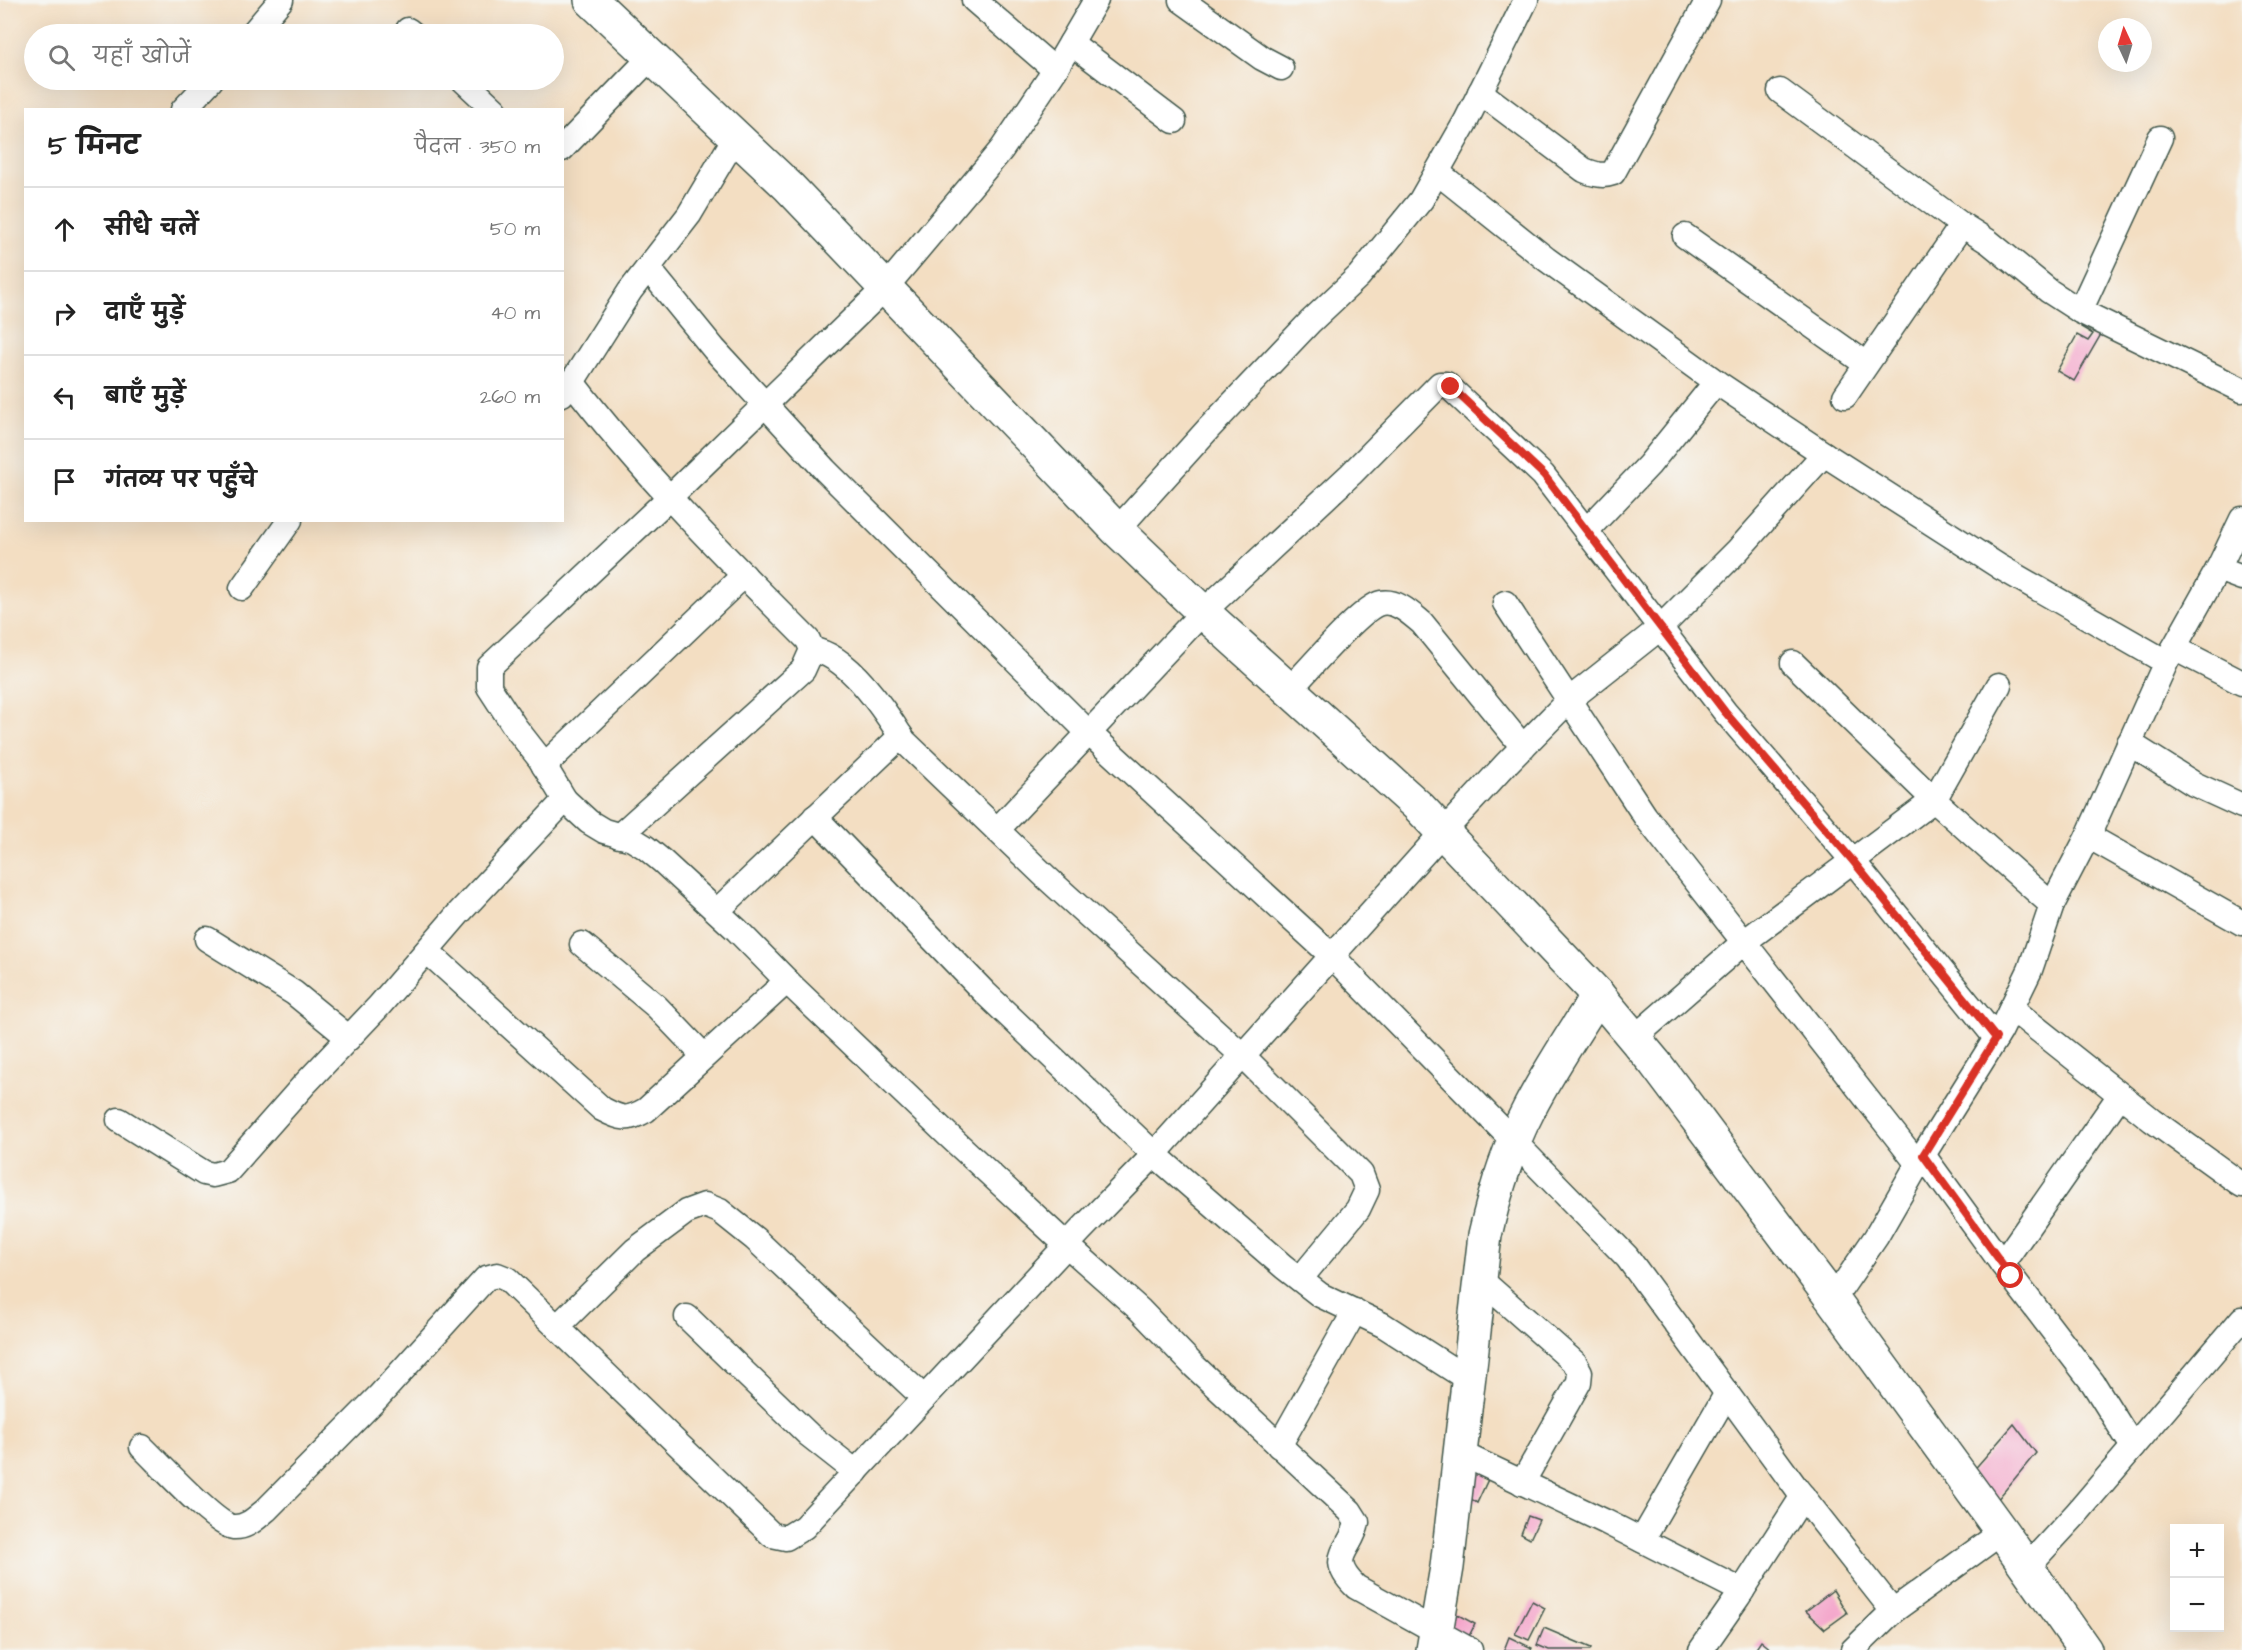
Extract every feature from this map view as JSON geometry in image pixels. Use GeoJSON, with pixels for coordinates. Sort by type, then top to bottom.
{"type":"FeatureCollection","features":[{"type":"Feature","properties":{"kind":"street"},"geometry":{"type":"LineString","coordinates":[[261,24],[281,0]]}},
{"type":"Feature","properties":{"kind":"street"},"geometry":{"type":"LineString","coordinates":[[591,0],[789,187],[1117,530],[1203,612],[1419,807],[1598,995],[1655,1063],[1833,1300],[2085,1650]]}},
{"type":"Feature","properties":{"kind":"street"},"geometry":{"type":"LineString","coordinates":[[974,0],[1054,70]]}},
{"type":"Feature","properties":{"kind":"street"},"geometry":{"type":"LineString","coordinates":[[1096,0],[1054,70],[1002,149],[886,287],[670,497],[489,667],[489,687],[565,800],[589,822],[619,836],[632,839],[645,847],[717,911],[787,981],[1067,1245],[1140,1310],[1194,1366],[1355,1517],[1356,1526],[1342,1557],[1342,1570],[1356,1587],[1434,1641],[1470,1650]]}},
{"type":"Feature","properties":{"kind":"street"},"geometry":{"type":"LineString","coordinates":[[1181,0],[1262,58],[1281,68]]}},
{"type":"Feature","properties":{"kind":"street"},"geometry":{"type":"LineString","coordinates":[[1117,530],[1310,322],[1359,276],[1421,200],[1480,92],[1526,0]]}},
{"type":"Feature","properties":{"kind":"street"},"geometry":{"type":"LineString","coordinates":[[1480,92],[1584,170],[1606,176],[1613,174],[1708,0]]}},
{"type":"Feature","properties":{"kind":"street"},"geometry":{"type":"LineString","coordinates":[[1071,43],[1174,121]]}},
{"type":"Feature","properties":{"kind":"street"},"geometry":{"type":"LineString","coordinates":[[564,146],[652,56]]}},
{"type":"Feature","properties":{"kind":"street"},"geometry":{"type":"LineString","coordinates":[[185,108],[202,90]]}},
{"type":"Feature","properties":{"kind":"street"},"geometry":{"type":"LineString","coordinates":[[474,90],[493,108]]}},
{"type":"Feature","properties":{"kind":"street"},"geometry":{"type":"LineString","coordinates":[[1780,90],[1962,225],[1989,242],[2049,291],[2080,311],[2242,390]]}},
{"type":"Feature","properties":{"kind":"street"},"geometry":{"type":"LineString","coordinates":[[619,836],[804,670],[812,650],[808,640],[670,497],[592,408],[567,388],[630,291],[689,215],[736,136]]}},
{"type":"Feature","properties":{"kind":"street"},"geometry":{"type":"LineString","coordinates":[[2080,311],[2160,138]]}},
{"type":"Feature","properties":{"kind":"street"},"geometry":{"type":"LineString","coordinates":[[1437,172],[1546,259],[1716,382],[2000,567],[2170,655],[2242,683]]}},
{"type":"Feature","properties":{"kind":"street"},"geometry":{"type":"LineString","coordinates":[[1845,396],[1962,225]]}},
{"type":"Feature","properties":{"kind":"street"},"geometry":{"type":"LineString","coordinates":[[1685,236],[1866,364]]}},
{"type":"Feature","properties":{"kind":"street"},"geometry":{"type":"LineString","coordinates":[[648,268],[714,349],[825,470],[1089,733],[1332,956],[1627,1257],[1803,1496],[1893,1611]]}},
{"type":"Feature","properties":{"kind":"street"},"geometry":{"type":"LineString","coordinates":[[1586,531],[1649,465],[1716,382]]}},
{"type":"Feature","properties":{"kind":"street"},"geometry":{"type":"LineString","coordinates":[[996,830],[1203,612],[1351,474],[1443,383],[1451,387],[1544,475],[1725,712],[1853,861],[1996,1038]]}},
{"type":"Feature","properties":{"kind":"street"},"geometry":{"type":"LineString","coordinates":[[142,1447],[215,1517],[233,1527],[249,1524],[266,1510],[379,1396],[486,1278],[497,1275],[507,1279],[772,1535],[786,1538],[804,1527],[1154,1154],[1443,832],[1523,747],[1569,700],[1660,628],[1738,550],[1824,454]]}},
{"type":"Feature","properties":{"kind":"street"},"geometry":{"type":"LineString","coordinates":[[1833,1300],[1876,1237],[2012,1008],[2030,970],[2052,905],[2088,836],[2170,655],[2218,569],[2242,519]]}},
{"type":"Feature","properties":{"kind":"street"},"geometry":{"type":"LineString","coordinates":[[242,588],[289,522]]}},
{"type":"Feature","properties":{"kind":"street"},"geometry":{"type":"LineString","coordinates":[[2218,569],[2242,578]]}},
{"type":"Feature","properties":{"kind":"street"},"geometry":{"type":"LineString","coordinates":[[544,766],[744,575]]}},
{"type":"Feature","properties":{"kind":"street"},"geometry":{"type":"LineString","coordinates":[[1506,603],[1645,816],[2002,1264],[2093,1383],[2133,1447]]}},
{"type":"Feature","properties":{"kind":"street"},"geometry":{"type":"LineString","coordinates":[[1289,690],[1348,627],[1375,605],[1393,604],[1422,623],[1523,747]]}},
{"type":"Feature","properties":{"kind":"street"},"geometry":{"type":"LineString","coordinates":[[812,650],[822,651],[844,664],[887,714],[901,736],[996,830],[1243,1056],[1361,1174],[1367,1190],[1358,1209],[1300,1279]]}},
{"type":"Feature","properties":{"kind":"street"},"geometry":{"type":"LineString","coordinates":[[1793,663],[1934,800],[2052,905]]}},
{"type":"Feature","properties":{"kind":"street"},"geometry":{"type":"LineString","coordinates":[[1634,1038],[1744,942],[1934,800],[1999,684]]}},
{"type":"Feature","properties":{"kind":"street"},"geometry":{"type":"LineString","coordinates":[[717,911],[901,736]]}},
{"type":"Feature","properties":{"kind":"street"},"geometry":{"type":"LineString","coordinates":[[2129,743],[2194,784],[2242,806]]}},
{"type":"Feature","properties":{"kind":"street"},"geometry":{"type":"LineString","coordinates":[[119,1120],[204,1173],[221,1174],[228,1171],[459,913],[565,800]]}},
{"type":"Feature","properties":{"kind":"street"},"geometry":{"type":"LineString","coordinates":[[815,817],[985,993],[1154,1154],[1320,1295],[1383,1325],[1469,1380]]}},
{"type":"Feature","properties":{"kind":"street"},"geometry":{"type":"LineString","coordinates":[[2088,836],[2242,923]]}},
{"type":"Feature","properties":{"kind":"street"},"geometry":{"type":"LineString","coordinates":[[207,939],[294,993],[349,1038]]}},
{"type":"Feature","properties":{"kind":"street"},"geometry":{"type":"LineString","coordinates":[[582,944],[657,1007],[704,1056]]}},
{"type":"Feature","properties":{"kind":"street"},"geometry":{"type":"LineString","coordinates":[[427,951],[602,1109],[615,1116],[633,1117],[646,1110],[787,981]]}},
{"type":"Feature","properties":{"kind":"street"},"geometry":{"type":"LineString","coordinates":[[1434,1641],[1447,1567],[1485,1235],[1492,1205],[1504,1165],[1528,1110],[1598,995]]}},
{"type":"Feature","properties":{"kind":"street"},"geometry":{"type":"LineString","coordinates":[[2012,1008],[2152,1120],[2242,1185]]}},
{"type":"Feature","properties":{"kind":"street"},"geometry":{"type":"LineString","coordinates":[[2002,1264],[2120,1095]]}},
{"type":"Feature","properties":{"kind":"street"},"geometry":{"type":"LineString","coordinates":[[557,1327],[635,1250],[686,1212],[705,1205],[720,1211],[755,1239],[924,1398]]}},
{"type":"Feature","properties":{"kind":"street"},"geometry":{"type":"LineString","coordinates":[[1480,1279],[1575,1363],[1580,1372],[1579,1382],[1522,1483]]}},
{"type":"Feature","properties":{"kind":"street"},"geometry":{"type":"LineString","coordinates":[[1279,1446],[1355,1311]]}},
{"type":"Feature","properties":{"kind":"street"},"geometry":{"type":"LineString","coordinates":[[687,1317],[809,1435],[856,1472]]}},
{"type":"Feature","properties":{"kind":"street"},"geometry":{"type":"LineString","coordinates":[[2026,1567],[2133,1447],[2242,1319]]}},
{"type":"Feature","properties":{"kind":"street"},"geometry":{"type":"LineString","coordinates":[[1642,1540],[1727,1393]]}},
{"type":"Feature","properties":{"kind":"street"},"geometry":{"type":"LineString","coordinates":[[1460,1453],[1642,1540],[1742,1591]]}},
{"type":"Feature","properties":{"kind":"street"},"geometry":{"type":"LineString","coordinates":[[1701,1650],[1803,1496]]}},
{"type":"Feature","properties":{"kind":"street"},"geometry":{"type":"LineString","coordinates":[[1864,1646],[1893,1611],[2002,1532]]}},
{"type":"Feature","properties":{"kind":"building"},"geometry":{"type":"Polygon","coordinates":[[[2086,319],[2104,329],[2074,381],[2057,371],[2077,335],[2088,341],[2093,334],[2081,327],[2086,319]]]}},
{"type":"Feature","properties":{"kind":"building"},"geometry":{"type":"Polygon","coordinates":[[[2014,1424],[2036,1453],[1992,1506],[1971,1473],[2014,1424]]]}},
{"type":"Feature","properties":{"kind":"building"},"geometry":{"type":"Polygon","coordinates":[[[1468,1465],[1490,1475],[1477,1503],[1462,1492],[1468,1465]]]}},
{"type":"Feature","properties":{"kind":"building"},"geometry":{"type":"Polygon","coordinates":[[[1528,1516],[1539,1520],[1530,1539],[1521,1534],[1528,1516]]]}},
{"type":"Feature","properties":{"kind":"building"},"geometry":{"type":"Polygon","coordinates":[[[1833,1590],[1847,1613],[1825,1629],[1806,1611],[1833,1590]]]}},
{"type":"Feature","properties":{"kind":"building"},"geometry":{"type":"Polygon","coordinates":[[[1532,1601],[1545,1608],[1529,1640],[1515,1634],[1532,1601]]]}},
{"type":"Feature","properties":{"kind":"building"},"geometry":{"type":"Polygon","coordinates":[[[1447,1609],[1475,1624],[1468,1638],[1444,1626],[1447,1609]]]}},
{"type":"Feature","properties":{"kind":"building"},"geometry":{"type":"Polygon","coordinates":[[[1544,1628],[1591,1648],[1590,1650],[1549,1650],[1537,1645],[1544,1628]]]}},
{"type":"Feature","properties":{"kind":"building"},"geometry":{"type":"Polygon","coordinates":[[[1509,1637],[1532,1648],[1531,1650],[1504,1650],[1509,1637]]]}},
{"type":"Feature","properties":{"kind":"building"},"geometry":{"type":"Polygon","coordinates":[[[1761,1641],[1772,1650],[1755,1650],[1761,1641]]]}},
{"type":"Feature","properties":{"kind":"route"},"geometry":{"type":"LineString","coordinates":[[1451,387],[1544,475],[1725,712],[1853,861],[1996,1038],[1923,1155],[2011,1276]]}}]}
